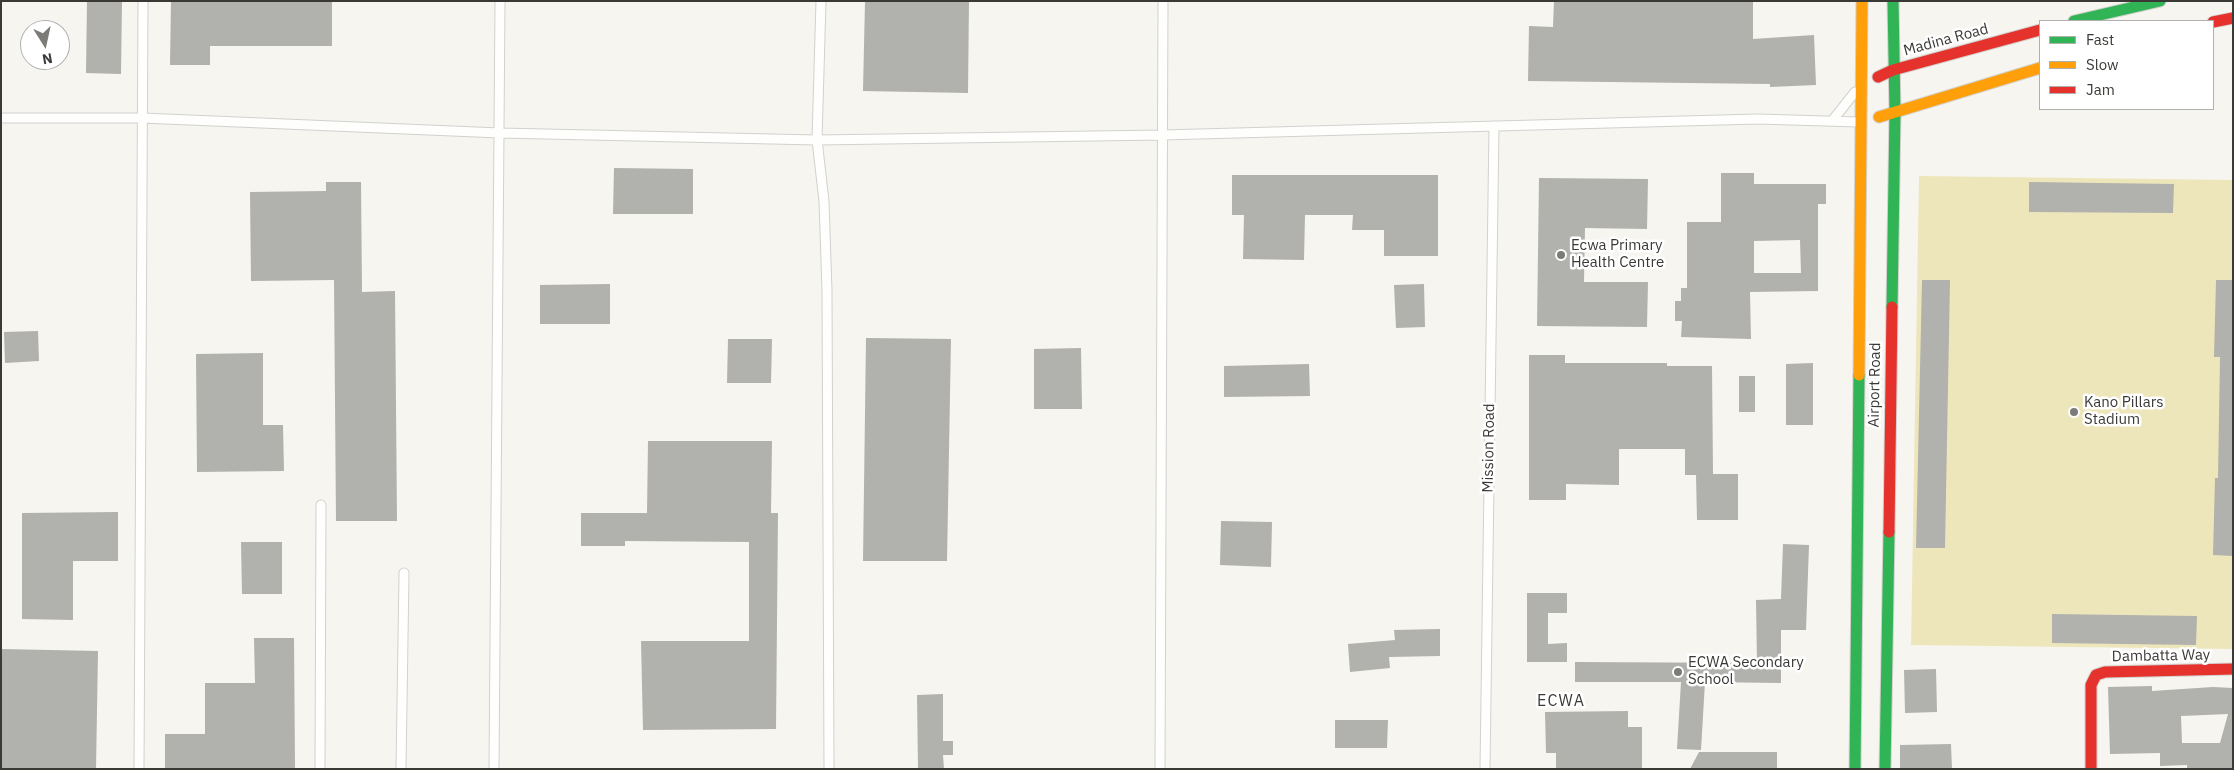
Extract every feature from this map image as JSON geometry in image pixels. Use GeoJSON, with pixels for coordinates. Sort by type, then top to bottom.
{"type":"FeatureCollection","features":[{"type":"Feature","properties":{"kind":"main road","name":"Airport Road"},"geometry":{"type":"LineString","coordinates":[[1855,769],[1862,1]]}},
{"type":"Feature","properties":{"kind":"main road","name":"Airport Road"},"geometry":{"type":"LineString","coordinates":[[1885,769],[1895,112],[1893,1]]}},
{"type":"Feature","properties":{"kind":"main road"},"geometry":{"type":"LineString","coordinates":[[2078,20],[2160,1]]}},
{"type":"Feature","properties":{"kind":"main road"},"geometry":{"type":"LineString","coordinates":[[2214,22],[2233,18]]}},
{"type":"Feature","properties":{"kind":"main road","name":"Madina Road"},"geometry":{"type":"LineString","coordinates":[[1862,84],[1894,70],[2039,30]]}},
{"type":"Feature","properties":{"kind":"main road"},"geometry":{"type":"LineString","coordinates":[[1861,122],[2039,68]]}},
{"type":"Feature","properties":{"kind":"main road","name":"Dambatta Way"},"geometry":{"type":"LineString","coordinates":[[2091,769],[2091,685],[2096,675],[2105,672],[2233,669]]}},
{"type":"Feature","properties":{"kind":"lane"},"geometry":{"type":"LineString","coordinates":[[139,769],[143,1]]}},
{"type":"Feature","properties":{"kind":"lane"},"geometry":{"type":"LineString","coordinates":[[494,769],[500,1]]}},
{"type":"Feature","properties":{"kind":"lane"},"geometry":{"type":"LineString","coordinates":[[821,1],[817,140],[824,201],[827,291],[829,769]]}},
{"type":"Feature","properties":{"kind":"lane"},"geometry":{"type":"LineString","coordinates":[[1160,769],[1163,1]]}},
{"type":"Feature","properties":{"kind":"lane"},"geometry":{"type":"LineString","coordinates":[[1832,120],[1862,84]]}},
{"type":"Feature","properties":{"kind":"lane"},"geometry":{"type":"LineString","coordinates":[[1,118],[142,118],[500,133],[817,140],[1162,136],[1758,119],[1861,122]]}},
{"type":"Feature","properties":{"kind":"lane","name":"Mission Road"},"geometry":{"type":"LineString","coordinates":[[1484,769],[1494,126]]}},
{"type":"Feature","properties":{"kind":"lane"},"geometry":{"type":"LineString","coordinates":[[320,769],[321,504]]}},
{"type":"Feature","properties":{"kind":"lane"},"geometry":{"type":"LineString","coordinates":[[401,769],[404,573]]}},
{"type":"Feature","properties":{"kind":"shaded area","name":"Kano Pillars Stadium"},"geometry":{"type":"Polygon","coordinates":[[[1919,176],[2233,180],[2233,649],[1911,645],[1919,176]]]}},
{"type":"Feature","properties":{"kind":"building"},"geometry":{"type":"Polygon","coordinates":[[[87,1],[122,1],[121,74],[86,73],[87,1]]]}},
{"type":"Feature","properties":{"kind":"building"},"geometry":{"type":"Polygon","coordinates":[[[171,1],[332,1],[332,46],[210,46],[210,65],[170,65],[171,1]]]}},
{"type":"Feature","properties":{"kind":"building"},"geometry":{"type":"Polygon","coordinates":[[[865,1],[969,1],[968,93],[863,91],[865,1]]]}},
{"type":"Feature","properties":{"kind":"building"},"geometry":{"type":"Polygon","coordinates":[[[1554,1],[1753,1],[1753,39],[1814,35],[1816,85],[1770,87],[1770,84],[1528,81],[1529,26],[1553,27],[1554,1]]]}},
{"type":"Feature","properties":{"kind":"building"},"geometry":{"type":"Polygon","coordinates":[[[614,168],[693,169],[693,214],[613,214],[614,168]]]}},
{"type":"Feature","properties":{"kind":"building"},"geometry":{"type":"Polygon","coordinates":[[[1721,173],[1754,173],[1754,184],[1826,184],[1826,204],[1818,204],[1818,291],[1750,292],[1751,339],[1681,337],[1682,321],[1675,321],[1675,301],[1681,301],[1681,288],[1687,288],[1687,222],[1721,222],[1721,173]],[[1800,240],[1754,241],[1754,273],[1801,273],[1800,240]]]}},
{"type":"Feature","properties":{"kind":"building"},"geometry":{"type":"Polygon","coordinates":[[[1232,175],[1438,175],[1438,256],[1384,256],[1384,230],[1352,230],[1353,215],[1305,215],[1304,260],[1243,259],[1244,215],[1232,215],[1232,175]]]}},
{"type":"Feature","properties":{"kind":"building","name":"Ecwa Primary Health Centre"},"geometry":{"type":"Polygon","coordinates":[[[1539,178],[1648,179],[1647,229],[1585,228],[1584,282],[1648,282],[1647,327],[1537,326],[1539,178]]]}},
{"type":"Feature","properties":{"kind":"building"},"geometry":{"type":"Polygon","coordinates":[[[326,182],[361,182],[362,292],[395,291],[397,521],[336,521],[334,280],[251,281],[250,192],[326,191],[326,182]]]}},
{"type":"Feature","properties":{"kind":"building"},"geometry":{"type":"Polygon","coordinates":[[[2029,182],[2174,184],[2173,213],[2029,212],[2029,182]]]}},
{"type":"Feature","properties":{"kind":"building"},"geometry":{"type":"Polygon","coordinates":[[[1922,280],[1950,280],[1945,548],[1916,548],[1922,280]]]}},
{"type":"Feature","properties":{"kind":"building"},"geometry":{"type":"Polygon","coordinates":[[[2216,280],[2233,280],[2233,556],[2213,555],[2215,478],[2218,478],[2220,357],[2214,357],[2216,280]]]}},
{"type":"Feature","properties":{"kind":"building"},"geometry":{"type":"Polygon","coordinates":[[[610,284],[610,324],[540,324],[540,285],[610,284]]]}},
{"type":"Feature","properties":{"kind":"building"},"geometry":{"type":"Polygon","coordinates":[[[1424,284],[1425,327],[1396,328],[1394,285],[1424,284]]]}},
{"type":"Feature","properties":{"kind":"building"},"geometry":{"type":"Polygon","coordinates":[[[38,331],[39,361],[5,363],[4,332],[38,331]]]}},
{"type":"Feature","properties":{"kind":"building"},"geometry":{"type":"Polygon","coordinates":[[[866,338],[951,339],[947,561],[863,561],[866,338]]]}},
{"type":"Feature","properties":{"kind":"building"},"geometry":{"type":"Polygon","coordinates":[[[728,339],[772,339],[771,383],[727,383],[728,339]]]}},
{"type":"Feature","properties":{"kind":"building"},"geometry":{"type":"Polygon","coordinates":[[[1081,348],[1082,409],[1034,409],[1034,349],[1081,348]]]}},
{"type":"Feature","properties":{"kind":"building"},"geometry":{"type":"Polygon","coordinates":[[[263,353],[263,425],[283,425],[284,471],[197,472],[196,354],[263,353]]]}},
{"type":"Feature","properties":{"kind":"building"},"geometry":{"type":"Polygon","coordinates":[[[1529,355],[1565,355],[1565,363],[1667,363],[1667,366],[1712,366],[1713,474],[1738,474],[1738,520],[1697,520],[1696,475],[1685,475],[1685,449],[1619,449],[1619,485],[1566,484],[1566,500],[1529,500],[1529,355]]]}},
{"type":"Feature","properties":{"kind":"building"},"geometry":{"type":"Polygon","coordinates":[[[1813,363],[1813,425],[1786,425],[1786,364],[1813,363]]]}},
{"type":"Feature","properties":{"kind":"building"},"geometry":{"type":"Polygon","coordinates":[[[1309,364],[1310,396],[1224,397],[1224,366],[1309,364]]]}},
{"type":"Feature","properties":{"kind":"building"},"geometry":{"type":"Polygon","coordinates":[[[1739,376],[1755,376],[1755,412],[1739,412],[1739,376]]]}},
{"type":"Feature","properties":{"kind":"building"},"geometry":{"type":"Polygon","coordinates":[[[648,441],[772,441],[771,513],[778,513],[776,729],[643,730],[641,641],[749,641],[749,542],[625,541],[625,546],[581,546],[581,513],[647,513],[648,441]]]}},
{"type":"Feature","properties":{"kind":"building"},"geometry":{"type":"Polygon","coordinates":[[[118,512],[118,561],[73,561],[73,620],[22,619],[22,513],[118,512]]]}},
{"type":"Feature","properties":{"kind":"building"},"geometry":{"type":"Polygon","coordinates":[[[1221,521],[1272,522],[1271,567],[1220,565],[1221,521]]]}},
{"type":"Feature","properties":{"kind":"building"},"geometry":{"type":"Polygon","coordinates":[[[241,542],[282,542],[282,594],[242,594],[241,542]]]}},
{"type":"Feature","properties":{"kind":"building"},"geometry":{"type":"Polygon","coordinates":[[[1783,544],[1809,545],[1806,630],[1781,630],[1781,683],[1705,682],[1701,750],[1677,749],[1681,682],[1575,682],[1575,662],[1757,663],[1756,600],[1781,599],[1783,544]]]}},
{"type":"Feature","properties":{"kind":"building"},"geometry":{"type":"Polygon","coordinates":[[[1527,593],[1567,593],[1567,613],[1548,613],[1548,644],[1567,643],[1567,662],[1527,662],[1527,593]]]}},
{"type":"Feature","properties":{"kind":"building"},"geometry":{"type":"Polygon","coordinates":[[[2052,614],[2197,616],[2196,645],[2052,643],[2052,614]]]}},
{"type":"Feature","properties":{"kind":"building"},"geometry":{"type":"Polygon","coordinates":[[[1440,629],[1440,656],[1389,657],[1390,668],[1350,672],[1348,644],[1395,640],[1394,630],[1440,629]]]}},
{"type":"Feature","properties":{"kind":"building"},"geometry":{"type":"Polygon","coordinates":[[[254,638],[294,638],[295,768],[165,769],[165,734],[205,734],[205,683],[255,683],[254,638]]]}},
{"type":"Feature","properties":{"kind":"building"},"geometry":{"type":"Polygon","coordinates":[[[1,649],[98,651],[96,769],[1,769],[1,649]]]}},
{"type":"Feature","properties":{"kind":"building"},"geometry":{"type":"Polygon","coordinates":[[[1936,669],[1937,712],[1905,713],[1904,670],[1936,669]]]}},
{"type":"Feature","properties":{"kind":"building"},"geometry":{"type":"Polygon","coordinates":[[[2152,686],[2152,691],[2213,687],[2233,688],[2233,769],[2187,769],[2187,765],[2160,766],[2160,753],[2110,754],[2108,687],[2152,686]],[[2228,714],[2181,716],[2182,743],[2220,743],[2228,714]]]}},
{"type":"Feature","properties":{"kind":"building"},"geometry":{"type":"Polygon","coordinates":[[[943,694],[943,741],[953,741],[953,755],[943,755],[944,769],[918,769],[917,695],[943,694]]]}},
{"type":"Feature","properties":{"kind":"building"},"geometry":{"type":"Polygon","coordinates":[[[1628,711],[1628,727],[1642,727],[1642,769],[1556,769],[1556,753],[1546,753],[1545,712],[1628,711]]]}},
{"type":"Feature","properties":{"kind":"building"},"geometry":{"type":"Polygon","coordinates":[[[1335,720],[1388,720],[1387,748],[1335,748],[1335,720]]]}},
{"type":"Feature","properties":{"kind":"building"},"geometry":{"type":"Polygon","coordinates":[[[1951,744],[1952,769],[1900,769],[1900,745],[1951,744]]]}},
{"type":"Feature","properties":{"kind":"building"},"geometry":{"type":"Polygon","coordinates":[[[1699,752],[1777,752],[1777,769],[1690,769],[1699,752]]]}},
{"type":"Feature","properties":{"kind":"traffic: fast"},"geometry":{"type":"LineString","coordinates":[[1892,307],[1895,112],[1893,1]]}},
{"type":"Feature","properties":{"kind":"traffic: fast"},"geometry":{"type":"LineString","coordinates":[[2078,20],[2160,1]]}},
{"type":"Feature","properties":{"kind":"traffic: fast"},"geometry":{"type":"LineString","coordinates":[[1855,769],[1859,375]]}},
{"type":"Feature","properties":{"kind":"traffic: fast"},"geometry":{"type":"LineString","coordinates":[[1885,769],[1889,532]]}},
{"type":"Feature","properties":{"kind":"traffic: slow"},"geometry":{"type":"LineString","coordinates":[[1859,375],[1862,1]]}},
{"type":"Feature","properties":{"kind":"traffic: slow"},"geometry":{"type":"LineString","coordinates":[[1879,117],[2039,68]]}},
{"type":"Feature","properties":{"kind":"traffic: jam"},"geometry":{"type":"LineString","coordinates":[[2214,22],[2233,18]]}},
{"type":"Feature","properties":{"kind":"traffic: jam"},"geometry":{"type":"LineString","coordinates":[[1878,77],[1893,70],[2039,30]]}},
{"type":"Feature","properties":{"kind":"traffic: jam"},"geometry":{"type":"LineString","coordinates":[[1889,532],[1892,307]]}},
{"type":"Feature","properties":{"kind":"traffic: jam"},"geometry":{"type":"LineString","coordinates":[[2091,769],[2091,685],[2096,675],[2105,672],[2233,669]]}},
{"type":"Feature","properties":{"kind":"place","name":"Ecwa Primary Health Centre"},"geometry":{"type":"Point","coordinates":[1561,255]}},
{"type":"Feature","properties":{"kind":"place","name":"Kano Pillars Stadium"},"geometry":{"type":"Point","coordinates":[2074,412]}},
{"type":"Feature","properties":{"kind":"place","name":"ECWA Secondary School"},"geometry":{"type":"Point","coordinates":[1678,672]}},
{"type":"Feature","properties":{"kind":"district","name":"ECWA"},"geometry":{"type":"Point","coordinates":[1561,701]}}]}
